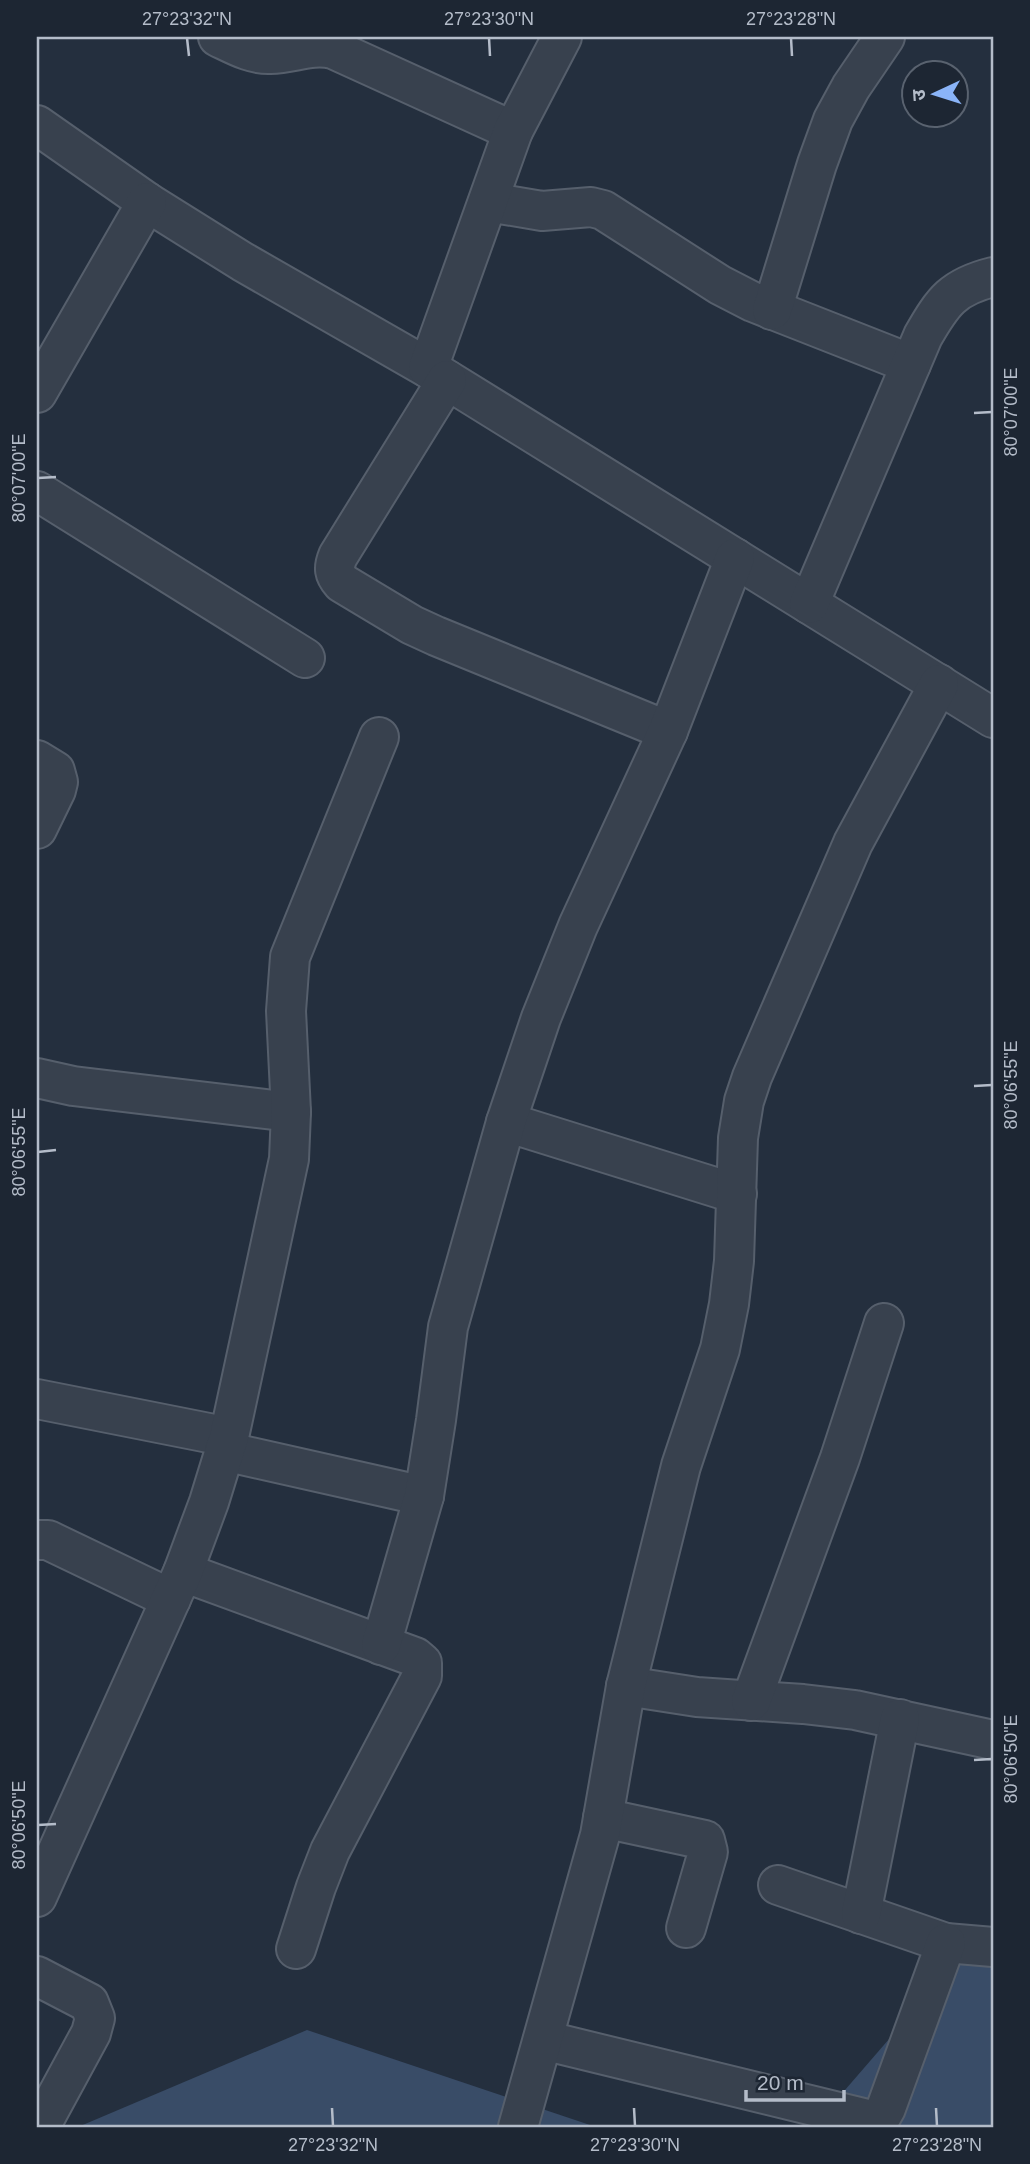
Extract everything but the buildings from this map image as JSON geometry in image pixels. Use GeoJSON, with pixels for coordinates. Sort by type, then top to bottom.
{"type":"FeatureCollection","features":[{"type":"Feature","properties":{"kind":"street"},"geometry":{"type":"LineString","coordinates":[[218,37],[255,53],[268,55],[316,41],[513,131]]}},
{"type":"Feature","properties":{"kind":"street"},"geometry":{"type":"LineString","coordinates":[[562,37],[513,131],[488,202],[438,374],[338,556],[334,570],[342,583],[436,636],[668,731]]}},
{"type":"Feature","properties":{"kind":"street"},"geometry":{"type":"LineString","coordinates":[[772,310],[833,120],[851,87],[885,37]]}},
{"type":"Feature","properties":{"kind":"street"},"geometry":{"type":"LineString","coordinates":[[37,125],[147,202],[266,276],[438,374],[993,718]]}},
{"type":"Feature","properties":{"kind":"street"},"geometry":{"type":"LineString","coordinates":[[37,393],[147,202]]}},
{"type":"Feature","properties":{"kind":"street"},"geometry":{"type":"LineString","coordinates":[[488,202],[542,211],[591,207],[603,210],[720,285],[772,310],[911,364]]}},
{"type":"Feature","properties":{"kind":"street"},"geometry":{"type":"LineString","coordinates":[[809,604],[923,336],[943,302],[967,286],[993,277]]}},
{"type":"Feature","properties":{"kind":"street"},"geometry":{"type":"LineString","coordinates":[[37,491],[305,658]]}},
{"type":"Feature","properties":{"kind":"street"},"geometry":{"type":"LineString","coordinates":[[381,1645],[424,1496],[448,1327],[506,1122],[541,1018],[578,926],[668,731],[735,558]]}},
{"type":"Feature","properties":{"kind":"street"},"geometry":{"type":"LineString","coordinates":[[519,2122],[597,1848],[626,1686],[681,1465],[720,1349],[734,1261],[738,1138],[744,1101],[853,843],[939,684]]}},
{"type":"Feature","properties":{"kind":"street"},"geometry":{"type":"LineString","coordinates":[[37,1897],[177,1586],[209,1502],[227,1444],[286,1174],[291,1112],[286,1011],[290,957],[379,737]]}},
{"type":"Feature","properties":{"kind":"street"},"geometry":{"type":"LineString","coordinates":[[37,760],[55,771],[58,782],[37,829]]}},
{"type":"Feature","properties":{"kind":"street"},"geometry":{"type":"LineString","coordinates":[[37,1078],[73,1086],[291,1112]]}},
{"type":"Feature","properties":{"kind":"street"},"geometry":{"type":"LineString","coordinates":[[506,1122],[737,1194]]}},
{"type":"Feature","properties":{"kind":"street"},"geometry":{"type":"LineString","coordinates":[[751,1701],[840,1458],[884,1323]]}},
{"type":"Feature","properties":{"kind":"street"},"geometry":{"type":"LineString","coordinates":[[37,1399],[227,1444],[424,1496]]}},
{"type":"Feature","properties":{"kind":"street"},"geometry":{"type":"LineString","coordinates":[[37,1540],[48,1540],[177,1586],[381,1645],[415,1657],[422,1663],[422,1676],[330,1851],[296,1949]]}},
{"type":"Feature","properties":{"kind":"street"},"geometry":{"type":"LineString","coordinates":[[626,1686],[697,1697],[855,1710],[993,1740]]}},
{"type":"Feature","properties":{"kind":"street"},"geometry":{"type":"LineString","coordinates":[[861,1914],[901,1719]]}},
{"type":"Feature","properties":{"kind":"street"},"geometry":{"type":"LineString","coordinates":[[603,1818],[705,1840],[708,1852],[686,1928]]}},
{"type":"Feature","properties":{"kind":"street"},"geometry":{"type":"LineString","coordinates":[[778,1885],[946,1943],[993,1947]]}},
{"type":"Feature","properties":{"kind":"street"},"geometry":{"type":"LineString","coordinates":[[542,2040],[872,2120],[882,2115],[886,2108],[946,1943]]}},
{"type":"Feature","properties":{"kind":"street"},"geometry":{"type":"LineString","coordinates":[[37,1976],[89,2003],[95,2018],[91,2033],[40,2127]]}},
{"type":"Feature","properties":{"kind":"water"},"geometry":{"type":"Polygon","coordinates":[[[973,1942],[993,1944],[993,2127],[813,2127],[973,1942]]]}},
{"type":"Feature","properties":{"kind":"water"},"geometry":{"type":"Polygon","coordinates":[[[307,2030],[596,2127],[78,2127],[307,2030]]]}}]}
